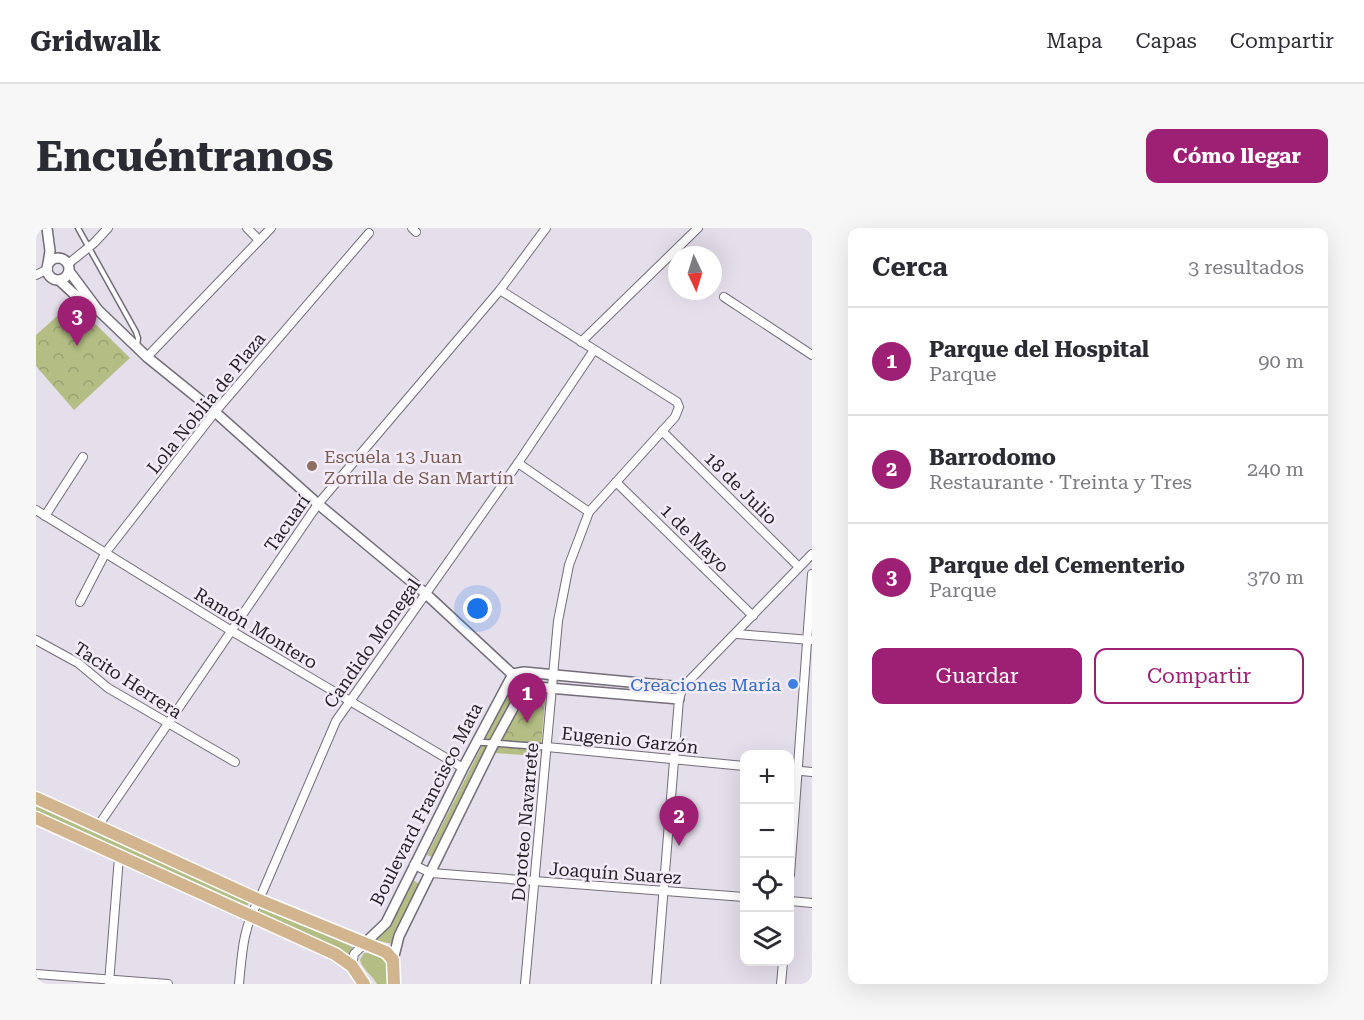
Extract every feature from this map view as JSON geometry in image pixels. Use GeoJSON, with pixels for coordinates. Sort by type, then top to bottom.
{"type":"FeatureCollection","features":[{"type":"Feature","properties":{"kind":"main road"},"geometry":{"type":"LineString","coordinates":[[36,798],[259,900],[386,952],[393,960]]}},
{"type":"Feature","properties":{"kind":"main road"},"geometry":{"type":"LineString","coordinates":[[36,818],[335,954],[352,966],[364,984]]}},
{"type":"Feature","properties":{"kind":"main road","name":"Boulevard Francisco Mata"},"geometry":{"type":"LineString","coordinates":[[393,960],[394,984]]}},
{"type":"Feature","properties":{"kind":"street"},"geometry":{"type":"LineString","coordinates":[[66,265],[108,228]]}},
{"type":"Feature","properties":{"kind":"street"},"geometry":{"type":"LineString","coordinates":[[247,228],[259,240]]}},
{"type":"Feature","properties":{"kind":"street"},"geometry":{"type":"LineString","coordinates":[[147,357],[271,228]]}},
{"type":"Feature","properties":{"kind":"street","name":"Tacuarí"},"geometry":{"type":"LineString","coordinates":[[98,826],[318,504],[500,290],[546,228]]}},
{"type":"Feature","properties":{"kind":"street"},"geometry":{"type":"LineString","coordinates":[[581,342],[698,228]]}},
{"type":"Feature","properties":{"kind":"street"},"geometry":{"type":"LineString","coordinates":[[48,231],[66,265],[98,309],[137,348],[425,593],[525,686],[679,699]]}},
{"type":"Feature","properties":{"kind":"street"},"geometry":{"type":"LineString","coordinates":[[48,231],[50,251],[48,267],[51,276],[98,309]]}},
{"type":"Feature","properties":{"kind":"street","name":"Lola Noblia de Plaza"},"geometry":{"type":"LineString","coordinates":[[80,602],[106,552],[215,412],[369,233]]}},
{"type":"Feature","properties":{"kind":"street"},"geometry":{"type":"LineString","coordinates":[[36,275],[48,267],[54,259],[66,265]]}},
{"type":"Feature","properties":{"kind":"street"},"geometry":{"type":"LineString","coordinates":[[59,280],[66,276],[66,265]]}},
{"type":"Feature","properties":{"kind":"street"},"geometry":{"type":"LineString","coordinates":[[500,290],[594,350]]}},
{"type":"Feature","properties":{"kind":"street"},"geometry":{"type":"LineString","coordinates":[[724,297],[812,355]]}},
{"type":"Feature","properties":{"kind":"street","name":"Doroteo Navarrete"},"geometry":{"type":"LineString","coordinates":[[525,984],[558,621],[569,565],[589,512],[677,413],[678,407],[677,402],[594,350]]}},
{"type":"Feature","properties":{"kind":"street","name":"Candido Monegal"},"geometry":{"type":"LineString","coordinates":[[239,984],[244,935],[250,914],[259,900],[330,733],[594,350]]}},
{"type":"Feature","properties":{"kind":"street","name":"18 de Julio"},"geometry":{"type":"LineString","coordinates":[[662,430],[799,567]]}},
{"type":"Feature","properties":{"kind":"street"},"geometry":{"type":"LineString","coordinates":[[45,516],[83,457]]}},
{"type":"Feature","properties":{"kind":"street"},"geometry":{"type":"LineString","coordinates":[[518,463],[589,512]]}},
{"type":"Feature","properties":{"kind":"street","name":"1 de Mayo"},"geometry":{"type":"LineString","coordinates":[[616,482],[753,616]]}},
{"type":"Feature","properties":{"kind":"street","name":"Ramón Montero"},"geometry":{"type":"LineString","coordinates":[[36,510],[230,630],[463,768]]}},
{"type":"Feature","properties":{"kind":"street"},"geometry":{"type":"LineString","coordinates":[[656,984],[679,699],[683,687],[812,554]]}},
{"type":"Feature","properties":{"kind":"street"},"geometry":{"type":"LineString","coordinates":[[791,858],[810,640],[812,574]]}},
{"type":"Feature","properties":{"kind":"street"},"geometry":{"type":"LineString","coordinates":[[736,634],[810,640]]}},
{"type":"Feature","properties":{"kind":"street","name":"Tacito Herrera"},"geometry":{"type":"LineString","coordinates":[[36,640],[78,663],[108,688],[235,762]]}},
{"type":"Feature","properties":{"kind":"street"},"geometry":{"type":"LineString","coordinates":[[513,674],[524,672],[683,687]]}},
{"type":"Feature","properties":{"kind":"street","name":"Boulevard Francisco Mata"},"geometry":{"type":"LineString","coordinates":[[352,966],[354,954],[386,923],[463,768],[513,674]]}},
{"type":"Feature","properties":{"kind":"street","name":"Boulevard Francisco Mata"},"geometry":{"type":"LineString","coordinates":[[393,960],[399,936],[494,743],[525,686]]}},
{"type":"Feature","properties":{"kind":"street","name":"Eugenio Garzón"},"geometry":{"type":"LineString","coordinates":[[477,742],[740,766]]}},
{"type":"Feature","properties":{"kind":"street"},"geometry":{"type":"LineString","coordinates":[[794,770],[812,772]]}},
{"type":"Feature","properties":{"kind":"street"},"geometry":{"type":"LineString","coordinates":[[109,981],[119,856]]}},
{"type":"Feature","properties":{"kind":"street","name":"Joaquín Suarez"},"geometry":{"type":"LineString","coordinates":[[414,865],[431,873],[740,897]]}},
{"type":"Feature","properties":{"kind":"street"},"geometry":{"type":"LineString","coordinates":[[794,901],[812,903]]}},
{"type":"Feature","properties":{"kind":"street"},"geometry":{"type":"LineString","coordinates":[[781,984],[783,966]]}},
{"type":"Feature","properties":{"kind":"street"},"geometry":{"type":"LineString","coordinates":[[36,974],[168,984]]}},
{"type":"Feature","properties":{"kind":"lane"},"geometry":{"type":"LineString","coordinates":[[78,228],[136,332],[137,348]]}},
{"type":"Feature","properties":{"kind":"green space"},"geometry":{"type":"Polygon","coordinates":[[[73,302],[130,358],[74,410],[36,366],[36,335],[73,302]]]}},
{"type":"Feature","properties":{"kind":"green space"},"geometry":{"type":"Polygon","coordinates":[[[512,686],[517,688],[432,857],[427,855],[512,686]]]}},
{"type":"Feature","properties":{"kind":"green space"},"geometry":{"type":"Polygon","coordinates":[[[527,691],[546,692],[540,756],[494,753],[527,691]]]}},
{"type":"Feature","properties":{"kind":"green space"},"geometry":{"type":"Polygon","coordinates":[[[36,804],[250,901],[247,906],[36,811],[36,804]]]}},
{"type":"Feature","properties":{"kind":"green space"},"geometry":{"type":"Polygon","coordinates":[[[413,880],[419,884],[397,928],[393,944],[373,940],[390,926],[413,880]]]}},
{"type":"Feature","properties":{"kind":"green space"},"geometry":{"type":"Polygon","coordinates":[[[261,907],[353,947],[349,956],[259,913],[261,907]]]}},
{"type":"Feature","properties":{"kind":"green space"},"geometry":{"type":"Polygon","coordinates":[[[370,952],[386,960],[389,967],[387,984],[377,984],[361,964],[360,960],[364,953],[370,952]]]}},
{"type":"Feature","properties":{"kind":"place","name":"Parque del Cementerio"},"geometry":{"type":"Point","coordinates":[77,346]}},
{"type":"Feature","properties":{"kind":"place","name":"Escuela 13 Juan Zorrilla de San Martín"},"geometry":{"type":"Point","coordinates":[312,466]}},
{"type":"Feature","properties":{"kind":"place","name":"Creaciones María"},"geometry":{"type":"Point","coordinates":[793,684]}},
{"type":"Feature","properties":{"kind":"place","name":"Parque del Hospital"},"geometry":{"type":"Point","coordinates":[527,723]}},
{"type":"Feature","properties":{"kind":"place","name":"Barrodomo"},"geometry":{"type":"Point","coordinates":[679,846]}}]}
